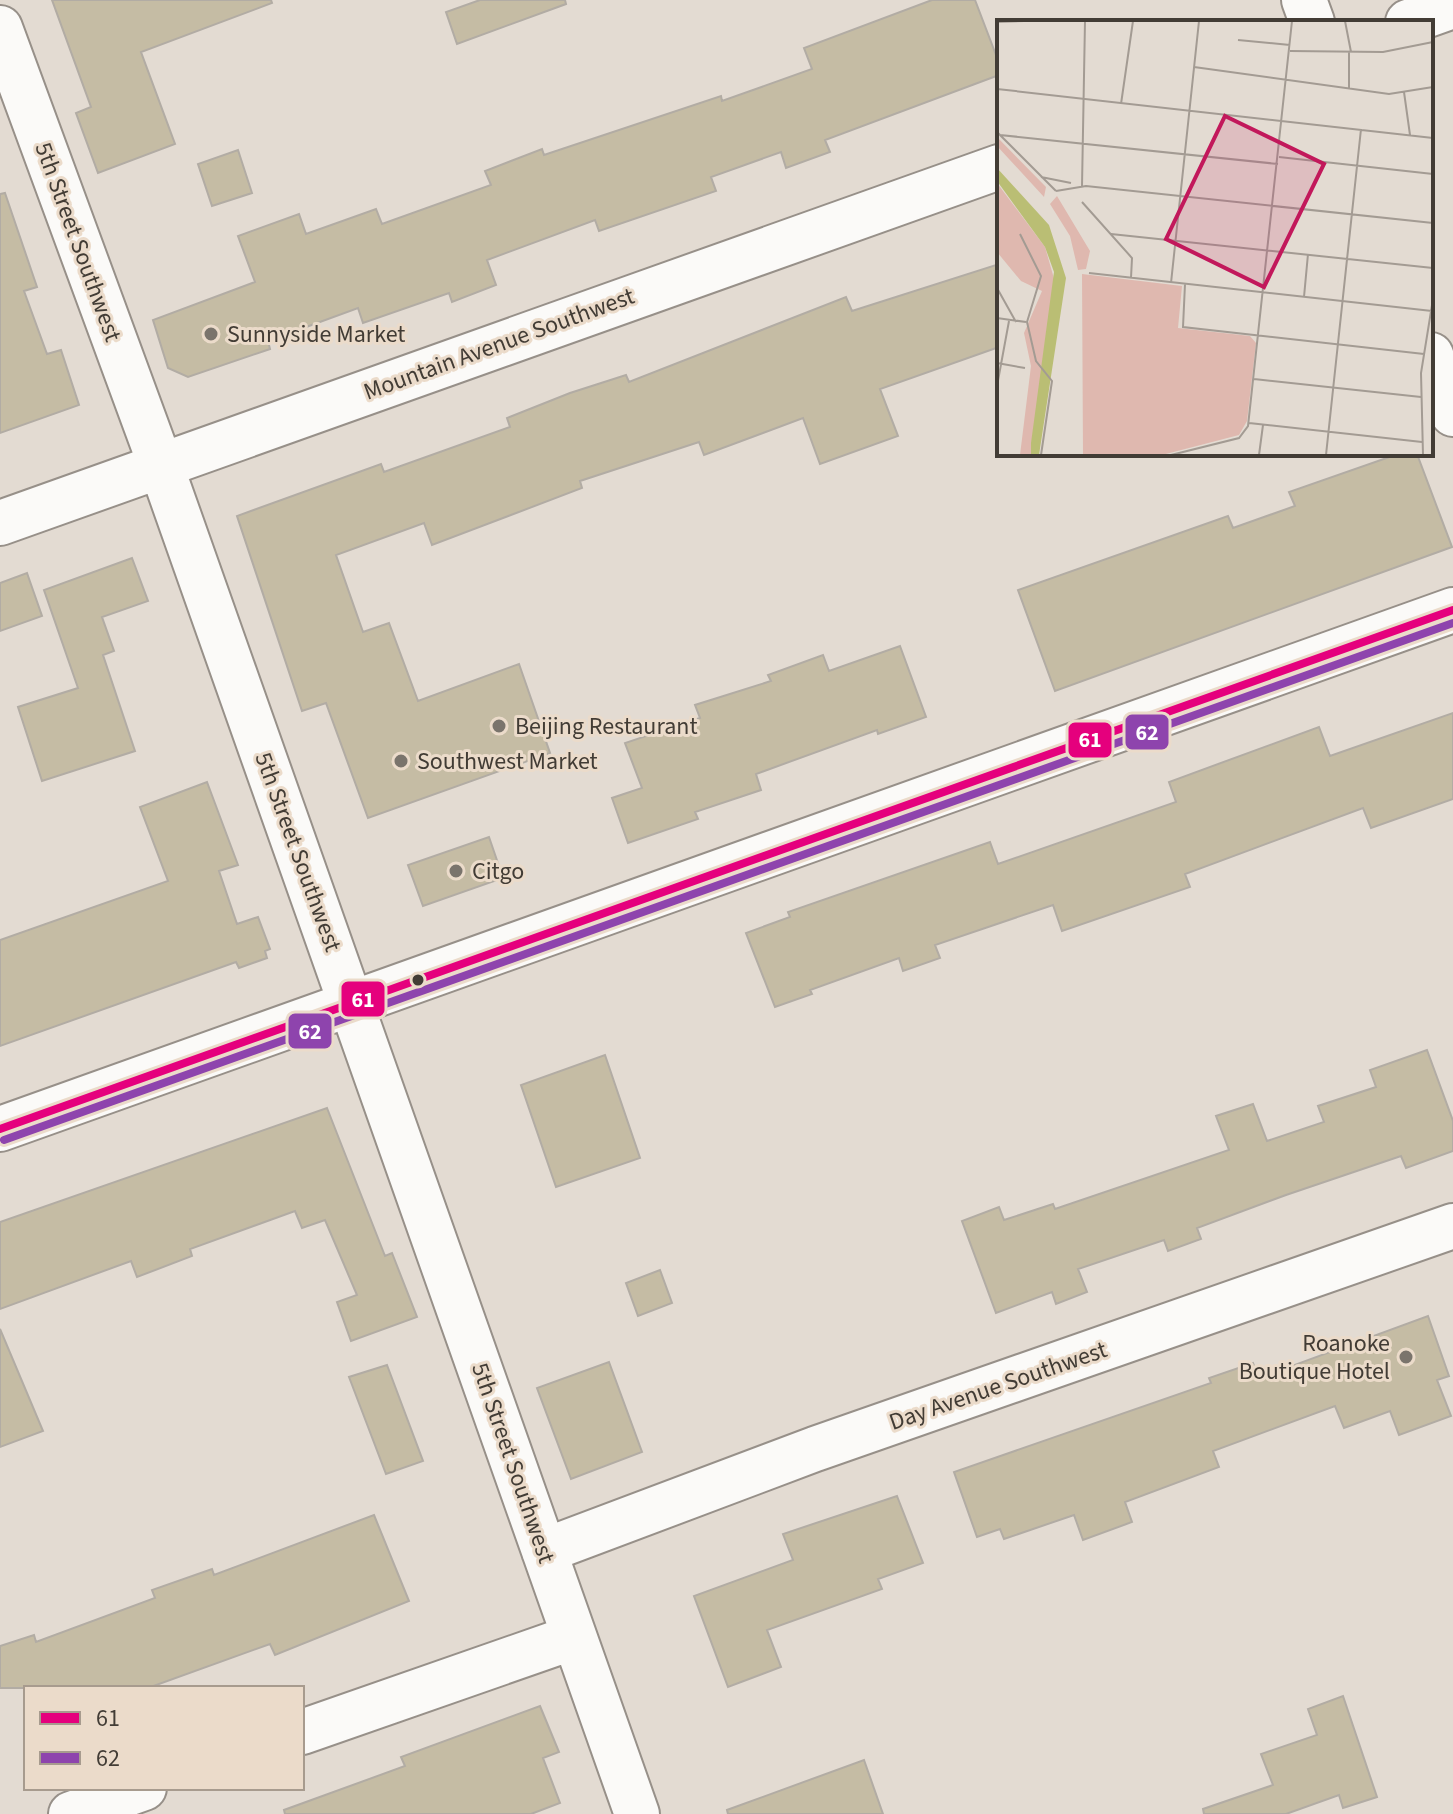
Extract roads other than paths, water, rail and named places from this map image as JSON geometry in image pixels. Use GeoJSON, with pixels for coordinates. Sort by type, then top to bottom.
{"type":"FeatureCollection","features":[{"type":"Feature","properties":{"kind":"street"},"geometry":{"type":"LineString","coordinates":[[1304,0],[1311,20]]}},
{"type":"Feature","properties":{"kind":"street"},"geometry":{"type":"LineString","coordinates":[[1414,20],[1453,6]]}},
{"type":"Feature","properties":{"kind":"street","name":"5th Street Southwest"},"geometry":{"type":"LineString","coordinates":[[0,28],[161,466],[637,1814]]}},
{"type":"Feature","properties":{"kind":"street","name":"Mountain Avenue Southwest"},"geometry":{"type":"LineString","coordinates":[[0,523],[997,168]]}},
{"type":"Feature","properties":{"kind":"street"},"geometry":{"type":"LineString","coordinates":[[1433,360],[1453,414]]}},
{"type":"Feature","properties":{"kind":"street"},"geometry":{"type":"LineString","coordinates":[[0,1129],[1453,610]]}},
{"type":"Feature","properties":{"kind":"street","name":"Day Avenue Southwest"},"geometry":{"type":"LineString","coordinates":[[544,1551],[815,1449],[986,1392],[1453,1226]]}},
{"type":"Feature","properties":{"kind":"street"},"geometry":{"type":"LineString","coordinates":[[304,1731],[574,1637]]}},
{"type":"Feature","properties":{"kind":"street"},"geometry":{"type":"LineString","coordinates":[[71,1814],[138,1790]]}},
{"type":"Feature","properties":{"kind":"place","name":"Sunnyside Market"},"geometry":{"type":"Point","coordinates":[211,334]}},
{"type":"Feature","properties":{"kind":"place","name":"Beijing Restaurant"},"geometry":{"type":"Point","coordinates":[499,726]}},
{"type":"Feature","properties":{"kind":"place","name":"Southwest Market"},"geometry":{"type":"Point","coordinates":[401,761]}},
{"type":"Feature","properties":{"kind":"place","name":"Citgo"},"geometry":{"type":"Point","coordinates":[456,871]}},
{"type":"Feature","properties":{"kind":"place","name":"Roanoke Boutique Hotel"},"geometry":{"type":"Point","coordinates":[1406,1357]}}]}
